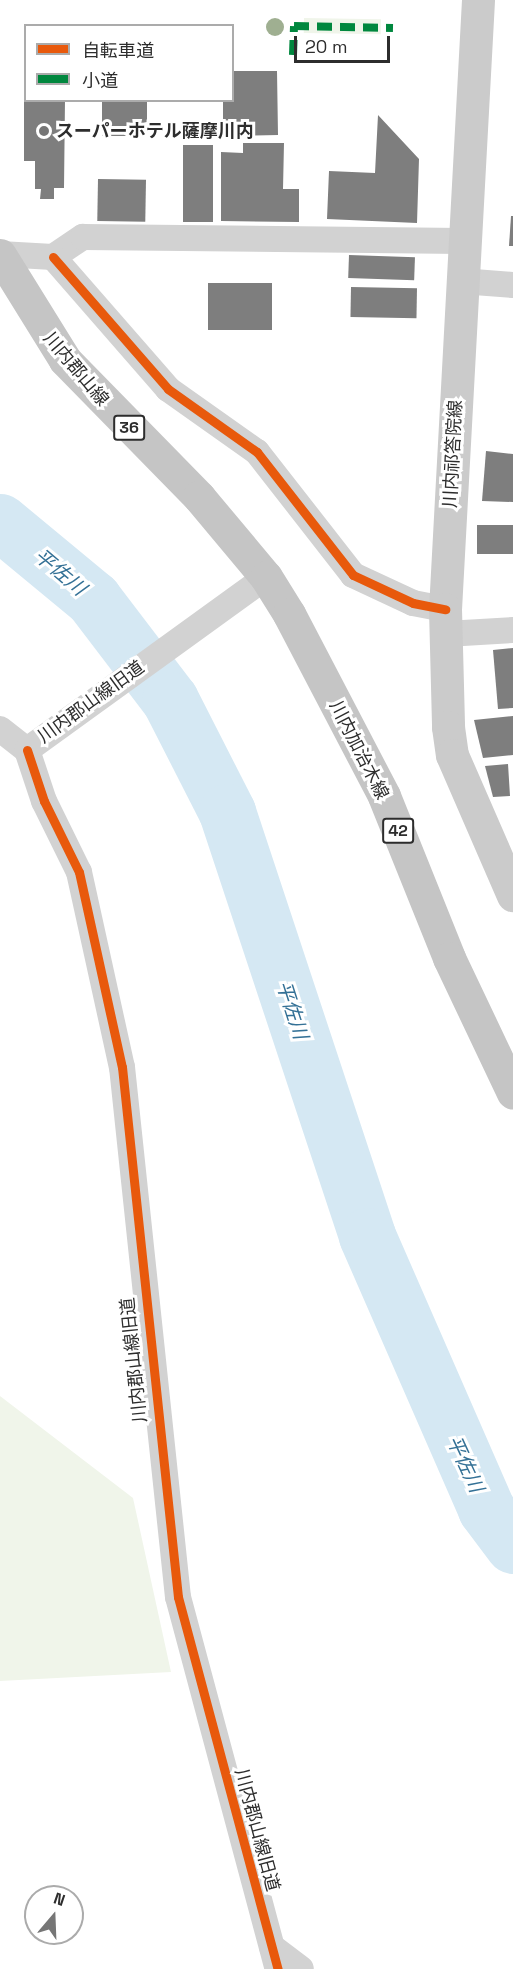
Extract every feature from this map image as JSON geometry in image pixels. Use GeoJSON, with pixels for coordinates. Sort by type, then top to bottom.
{"type":"FeatureCollection","features":[{"type":"Feature","properties":{"kind":"main road","name":"川内祁答院線"},"geometry":{"type":"LineString","coordinates":[[478,0],[463,241],[446,621],[452,756],[513,895]]}},
{"type":"Feature","properties":{"kind":"main road","name":"川内郡山線"},"geometry":{"type":"LineString","coordinates":[[1,262],[64,360],[199,497],[266,577]]}},
{"type":"Feature","properties":{"kind":"main road","name":"川内加治木線"},"geometry":{"type":"LineString","coordinates":[[266,577],[384,796],[449,958],[513,1093]]}},
{"type":"Feature","properties":{"kind":"street"},"geometry":{"type":"LineString","coordinates":[[1,262],[53,257],[82,237],[463,241]]}},
{"type":"Feature","properties":{"kind":"street"},"geometry":{"type":"LineString","coordinates":[[53,257],[168,389],[257,452],[353,575],[446,621],[513,630]]}},
{"type":"Feature","properties":{"kind":"street"},"geometry":{"type":"LineString","coordinates":[[461,281],[513,285]]}},
{"type":"Feature","properties":{"kind":"street","name":"川内郡山線旧道"},"geometry":{"type":"LineString","coordinates":[[266,577],[27,750],[44,801],[79,872],[122,1067],[178,1597],[275,1958]]}},
{"type":"Feature","properties":{"kind":"street"},"geometry":{"type":"LineString","coordinates":[[0,729],[27,750]]}},
{"type":"Feature","properties":{"kind":"street"},"geometry":{"type":"LineString","coordinates":[[275,1958],[301,1969]]}},
{"type":"Feature","properties":{"kind":"shaded area"},"geometry":{"type":"Polygon","coordinates":[[[304,18],[381,19],[381,34],[304,33],[304,18]]]}},
{"type":"Feature","properties":{"kind":"shaded area"},"geometry":{"type":"Polygon","coordinates":[[[0,1396],[133,1498],[171,1672],[0,1681],[0,1396]]]}},
{"type":"Feature","properties":{"kind":"building"},"geometry":{"type":"Polygon","coordinates":[[[234,71],[277,71],[278,135],[223,136],[223,102],[234,102],[234,71]]]}},
{"type":"Feature","properties":{"kind":"building","name":"スーパーホテル薩摩川内"},"geometry":{"type":"Polygon","coordinates":[[[24,102],[65,102],[64,188],[54,188],[54,199],[40,199],[41,189],[35,189],[35,161],[24,161],[24,102]]]}},
{"type":"Feature","properties":{"kind":"building"},"geometry":{"type":"Polygon","coordinates":[[[102,102],[147,102],[147,136],[102,136],[102,102]]]}},
{"type":"Feature","properties":{"kind":"building"},"geometry":{"type":"Polygon","coordinates":[[[378,115],[419,159],[417,223],[327,219],[329,171],[375,173],[378,115]]]}},
{"type":"Feature","properties":{"kind":"building"},"geometry":{"type":"Polygon","coordinates":[[[243,143],[284,143],[283,189],[299,189],[299,222],[221,221],[221,152],[243,153],[243,143]]]}},
{"type":"Feature","properties":{"kind":"building"},"geometry":{"type":"Polygon","coordinates":[[[183,145],[213,145],[213,222],[183,222],[183,145]]]}},
{"type":"Feature","properties":{"kind":"building"},"geometry":{"type":"Polygon","coordinates":[[[98,179],[146,180],[145,222],[97,221],[98,179]]]}},
{"type":"Feature","properties":{"kind":"building"},"geometry":{"type":"Polygon","coordinates":[[[511,216],[513,216],[513,246],[509,246],[511,216]]]}},
{"type":"Feature","properties":{"kind":"building"},"geometry":{"type":"Polygon","coordinates":[[[349,255],[415,257],[414,280],[348,278],[349,255]]]}},
{"type":"Feature","properties":{"kind":"building"},"geometry":{"type":"Polygon","coordinates":[[[208,283],[272,283],[272,330],[208,330],[208,283]]]}},
{"type":"Feature","properties":{"kind":"building"},"geometry":{"type":"Polygon","coordinates":[[[351,287],[417,288],[416,318],[350,317],[351,287]]]}},
{"type":"Feature","properties":{"kind":"building"},"geometry":{"type":"Polygon","coordinates":[[[486,451],[513,454],[513,502],[482,501],[486,451]]]}},
{"type":"Feature","properties":{"kind":"building"},"geometry":{"type":"Polygon","coordinates":[[[477,525],[513,525],[513,554],[477,554],[477,525]]]}},
{"type":"Feature","properties":{"kind":"building"},"geometry":{"type":"Polygon","coordinates":[[[513,648],[513,708],[498,709],[493,650],[513,648]]]}},
{"type":"Feature","properties":{"kind":"building"},"geometry":{"type":"Polygon","coordinates":[[[513,716],[513,755],[483,758],[474,720],[513,716]]]}},
{"type":"Feature","properties":{"kind":"building"},"geometry":{"type":"Polygon","coordinates":[[[508,764],[510,796],[493,797],[485,766],[508,764]]]}},
{"type":"Feature","properties":{"kind":"waterway","name":"平佐川"},"geometry":{"type":"LineString","coordinates":[[0,522],[93,599],[170,700],[227,812],[367,1236],[486,1509],[513,1545]]}},
{"type":"Feature","properties":{"kind":"marked path"},"geometry":{"type":"LineString","coordinates":[[293,55],[294,26],[393,28]]}},
{"type":"Feature","properties":{"kind":"cycle path"},"geometry":{"type":"LineString","coordinates":[[53,257],[168,389],[257,452],[353,575],[413,603],[445,609]]}},
{"type":"Feature","properties":{"kind":"cycle path"},"geometry":{"type":"LineString","coordinates":[[27,750],[44,801],[79,872],[122,1067],[178,1597],[278,1969]]}},
{"type":"Feature","properties":{"kind":"place","name":"スーパーホテル薩摩川内"},"geometry":{"type":"Point","coordinates":[44,131]}}]}
